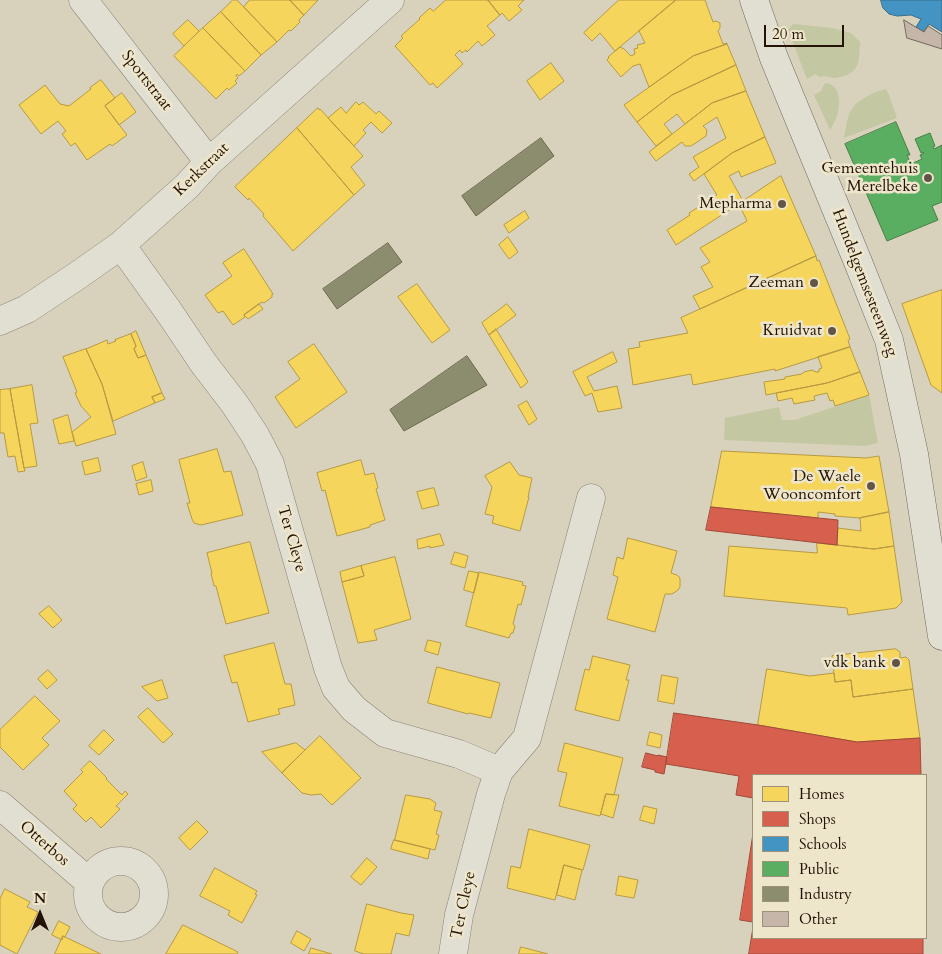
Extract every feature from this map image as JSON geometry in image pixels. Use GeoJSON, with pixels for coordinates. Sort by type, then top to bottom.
{"type":"FeatureCollection","features":[{"type":"Feature","properties":{"kind":"street","name":"Sportstraat"},"geometry":{"type":"LineString","coordinates":[[83,0],[209,162]]}},
{"type":"Feature","properties":{"kind":"street","name":"Kerkstraat"},"geometry":{"type":"LineString","coordinates":[[0,321],[27,309],[121,244],[187,186],[209,162],[390,0]]}},
{"type":"Feature","properties":{"kind":"street","name":"Hundelgemsesteenweg"},"geometry":{"type":"LineString","coordinates":[[754,0],[774,58],[889,340],[914,454],[942,636]]}},
{"type":"Feature","properties":{"kind":"street","name":"Ter Cleye"},"geometry":{"type":"LineString","coordinates":[[121,244],[204,364],[234,403],[255,435],[270,464],[328,668],[336,688],[354,710],[384,733],[458,754],[499,770]]}},
{"type":"Feature","properties":{"kind":"street","name":"Ter Cleye"},"geometry":{"type":"LineString","coordinates":[[453,954],[459,915],[491,794],[499,770],[527,738],[591,498]]}},
{"type":"Feature","properties":{"kind":"street","name":"Otterbos"},"geometry":{"type":"LineString","coordinates":[[0,805],[90,882]]}},
{"type":"Feature","properties":{"kind":"green space"},"geometry":{"type":"Polygon","coordinates":[[[793,24],[832,28],[851,33],[860,42],[858,63],[854,71],[836,78],[819,77],[816,74],[807,79],[788,30],[793,24]]]}},
{"type":"Feature","properties":{"kind":"green space"},"geometry":{"type":"Polygon","coordinates":[[[825,83],[830,84],[836,89],[839,98],[836,119],[830,130],[814,95],[821,91],[825,83]]]}},
{"type":"Feature","properties":{"kind":"green space"},"geometry":{"type":"Polygon","coordinates":[[[886,89],[897,118],[844,138],[848,118],[853,107],[868,96],[886,89]]]}},
{"type":"Feature","properties":{"kind":"green space"},"geometry":{"type":"Polygon","coordinates":[[[869,395],[878,443],[864,446],[724,440],[725,418],[779,407],[782,420],[795,420],[869,395]]]}},
{"type":"Feature","properties":{"kind":"building: Homes"},"geometry":{"type":"Polygon","coordinates":[[[233,0],[237,0],[277,42],[261,55],[221,12],[233,0]]]}},
{"type":"Feature","properties":{"kind":"building: Homes"},"geometry":{"type":"Polygon","coordinates":[[[250,0],[290,0],[304,15],[291,31],[289,30],[277,42],[244,7],[250,0]]]}},
{"type":"Feature","properties":{"kind":"building: Homes"},"geometry":{"type":"Polygon","coordinates":[[[290,0],[318,0],[304,15],[290,0]]]}},
{"type":"Feature","properties":{"kind":"building: Homes"},"geometry":{"type":"Polygon","coordinates":[[[446,0],[488,0],[500,15],[487,26],[495,35],[482,46],[478,41],[467,52],[466,50],[462,53],[460,50],[455,55],[463,64],[437,88],[433,83],[430,85],[395,46],[403,38],[401,36],[430,8],[433,11],[446,0]]]}},
{"type":"Feature","properties":{"kind":"building: Homes"},"geometry":{"type":"Polygon","coordinates":[[[488,0],[524,0],[518,6],[522,10],[509,21],[502,13],[500,15],[488,0]]]}},
{"type":"Feature","properties":{"kind":"building: Homes"},"geometry":{"type":"Polygon","coordinates":[[[619,0],[676,0],[615,51],[600,33],[592,41],[584,33],[619,0]]]}},
{"type":"Feature","properties":{"kind":"building: Homes"},"geometry":{"type":"Polygon","coordinates":[[[676,0],[705,0],[713,22],[720,23],[718,31],[723,44],[727,44],[693,56],[649,87],[640,64],[633,66],[621,77],[607,60],[608,57],[620,47],[631,56],[635,54],[634,49],[638,48],[637,45],[645,43],[639,31],[676,0]]]}},
{"type":"Feature","properties":{"kind":"building: Homes"},"geometry":{"type":"Polygon","coordinates":[[[221,12],[261,55],[245,71],[203,28],[221,12]]]}},
{"type":"Feature","properties":{"kind":"building: Homes"},"geometry":{"type":"Polygon","coordinates":[[[188,20],[199,31],[184,46],[173,34],[188,20]]]}},
{"type":"Feature","properties":{"kind":"building: Homes"},"geometry":{"type":"Polygon","coordinates":[[[203,28],[245,71],[239,76],[237,74],[238,78],[235,81],[237,83],[229,90],[227,88],[216,99],[174,56],[203,28]]]}},
{"type":"Feature","properties":{"kind":"building: Homes"},"geometry":{"type":"Polygon","coordinates":[[[727,44],[736,65],[672,95],[637,122],[624,105],[693,56],[727,44]]]}},
{"type":"Feature","properties":{"kind":"building: Homes"},"geometry":{"type":"Polygon","coordinates":[[[551,63],[564,81],[540,100],[527,81],[551,63]]]}},
{"type":"Feature","properties":{"kind":"building: Homes"},"geometry":{"type":"Polygon","coordinates":[[[736,65],[746,91],[712,103],[685,124],[677,114],[664,124],[672,134],[656,146],[637,122],[672,95],[736,65]]]}},
{"type":"Feature","properties":{"kind":"building: Homes"},"geometry":{"type":"Polygon","coordinates":[[[101,80],[115,98],[105,106],[127,135],[87,160],[75,143],[71,146],[62,134],[66,131],[58,121],[41,134],[19,105],[45,85],[60,104],[69,106],[101,80]]]}},
{"type":"Feature","properties":{"kind":"building: Homes"},"geometry":{"type":"Polygon","coordinates":[[[746,91],[765,137],[732,153],[694,181],[689,174],[699,167],[693,157],[726,138],[717,117],[703,126],[707,130],[706,136],[691,146],[685,146],[682,142],[656,161],[649,152],[712,103],[746,91]]]}},
{"type":"Feature","properties":{"kind":"building: Homes"},"geometry":{"type":"Polygon","coordinates":[[[122,93],[136,112],[119,125],[105,106],[122,93]]]}},
{"type":"Feature","properties":{"kind":"building: Homes"},"geometry":{"type":"Polygon","coordinates":[[[356,102],[359,105],[363,102],[376,114],[379,111],[392,123],[382,133],[371,122],[363,130],[366,133],[354,146],[328,118],[341,107],[346,113],[356,102]]]}},
{"type":"Feature","properties":{"kind":"building: Homes"},"geometry":{"type":"Polygon","coordinates":[[[318,108],[363,156],[351,167],[365,185],[354,195],[297,128],[318,108]]]}},
{"type":"Feature","properties":{"kind":"building: Homes"},"geometry":{"type":"Polygon","coordinates":[[[297,128],[354,195],[293,251],[263,216],[264,214],[235,187],[297,128]]]}},
{"type":"Feature","properties":{"kind":"building: Homes"},"geometry":{"type":"Polygon","coordinates":[[[765,137],[776,163],[741,177],[739,171],[729,176],[743,201],[676,245],[667,230],[717,195],[704,174],[732,153],[765,137]]]}},
{"type":"Feature","properties":{"kind":"building: Homes"},"geometry":{"type":"Polygon","coordinates":[[[781,176],[816,256],[700,309],[693,296],[713,287],[701,267],[710,262],[700,248],[747,221],[739,204],[781,176]]]}},
{"type":"Feature","properties":{"kind":"building: Homes"},"geometry":{"type":"Polygon","coordinates":[[[525,211],[529,218],[509,233],[504,225],[525,211]]]}},
{"type":"Feature","properties":{"kind":"building: Homes"},"geometry":{"type":"Polygon","coordinates":[[[508,237],[518,252],[509,259],[499,245],[508,237]]]}},
{"type":"Feature","properties":{"kind":"building: Homes"},"geometry":{"type":"Polygon","coordinates":[[[244,249],[273,294],[272,297],[264,303],[262,302],[233,325],[223,311],[218,313],[205,295],[232,276],[223,263],[244,249]]]}},
{"type":"Feature","properties":{"kind":"building: Homes"},"geometry":{"type":"Polygon","coordinates":[[[816,256],[850,339],[848,340],[850,347],[775,371],[775,369],[693,385],[691,374],[633,385],[628,349],[640,347],[639,342],[688,333],[681,318],[816,256]]]}},
{"type":"Feature","properties":{"kind":"building: Homes"},"geometry":{"type":"Polygon","coordinates":[[[417,284],[450,330],[432,343],[398,297],[417,284]]]}},
{"type":"Feature","properties":{"kind":"building: Homes"},"geometry":{"type":"Polygon","coordinates":[[[942,290],[942,393],[931,385],[902,304],[942,290]]]}},
{"type":"Feature","properties":{"kind":"building: Homes"},"geometry":{"type":"Polygon","coordinates":[[[259,304],[263,309],[248,319],[244,315],[259,304]]]}},
{"type":"Feature","properties":{"kind":"building: Homes"},"geometry":{"type":"Polygon","coordinates":[[[507,304],[516,315],[489,335],[482,323],[507,304]]]}},
{"type":"Feature","properties":{"kind":"building: Homes"},"geometry":{"type":"Polygon","coordinates":[[[496,329],[528,382],[521,388],[489,335],[496,329]]]}},
{"type":"Feature","properties":{"kind":"building: Homes"},"geometry":{"type":"Polygon","coordinates":[[[136,331],[146,355],[138,358],[131,334],[136,331]]]}},
{"type":"Feature","properties":{"kind":"building: Homes"},"geometry":{"type":"Polygon","coordinates":[[[131,334],[138,358],[146,355],[162,393],[152,397],[155,403],[113,421],[102,384],[86,349],[107,340],[108,344],[131,334]]]}},
{"type":"Feature","properties":{"kind":"building: Homes"},"geometry":{"type":"Polygon","coordinates":[[[314,344],[347,392],[296,428],[275,397],[300,379],[288,362],[314,344]]]}},
{"type":"Feature","properties":{"kind":"building: Homes"},"geometry":{"type":"Polygon","coordinates":[[[850,347],[860,372],[827,383],[766,395],[764,382],[785,379],[785,377],[812,370],[819,372],[819,369],[822,368],[818,357],[850,347]]]}},
{"type":"Feature","properties":{"kind":"building: Homes"},"geometry":{"type":"Polygon","coordinates":[[[86,349],[102,384],[116,434],[76,446],[72,432],[91,417],[81,406],[63,357],[86,349]]]}},
{"type":"Feature","properties":{"kind":"building: Homes"},"geometry":{"type":"Polygon","coordinates":[[[613,352],[617,362],[587,377],[594,391],[617,386],[622,408],[598,412],[592,393],[585,396],[573,372],[613,352]]]}},
{"type":"Feature","properties":{"kind":"building: Homes"},"geometry":{"type":"Polygon","coordinates":[[[860,372],[869,395],[835,406],[833,400],[830,401],[827,393],[814,396],[815,400],[794,404],[792,398],[778,401],[776,393],[827,383],[860,372]]]}},
{"type":"Feature","properties":{"kind":"building: Homes"},"geometry":{"type":"Polygon","coordinates":[[[32,385],[38,423],[30,424],[37,466],[24,468],[10,389],[32,385]]]}},
{"type":"Feature","properties":{"kind":"building: Homes"},"geometry":{"type":"Polygon","coordinates":[[[10,389],[25,471],[18,472],[15,456],[8,457],[4,433],[0,433],[0,390],[10,389]]]}},
{"type":"Feature","properties":{"kind":"building: Homes"},"geometry":{"type":"Polygon","coordinates":[[[162,393],[165,399],[155,403],[152,397],[162,393]]]}},
{"type":"Feature","properties":{"kind":"building: Homes"},"geometry":{"type":"Polygon","coordinates":[[[527,401],[537,419],[529,425],[518,406],[527,401]]]}},
{"type":"Feature","properties":{"kind":"building: Homes"},"geometry":{"type":"Polygon","coordinates":[[[68,415],[74,441],[59,444],[53,420],[68,415]]]}},
{"type":"Feature","properties":{"kind":"building: Homes"},"geometry":{"type":"Polygon","coordinates":[[[217,449],[224,472],[231,471],[243,515],[201,525],[194,523],[192,519],[179,460],[217,449]]]}},
{"type":"Feature","properties":{"kind":"building: Homes"},"geometry":{"type":"Polygon","coordinates":[[[722,451],[866,458],[879,456],[889,512],[860,518],[835,516],[835,514],[818,512],[818,518],[711,507],[722,451]]]}},
{"type":"Feature","properties":{"kind":"building: Homes"},"geometry":{"type":"Polygon","coordinates":[[[98,458],[101,471],[85,475],[82,462],[98,458]]]}},
{"type":"Feature","properties":{"kind":"building: Homes"},"geometry":{"type":"Polygon","coordinates":[[[361,460],[365,475],[374,473],[378,488],[376,489],[385,520],[370,525],[370,527],[337,536],[325,490],[322,491],[317,473],[361,460]]]}},
{"type":"Feature","properties":{"kind":"building: Homes"},"geometry":{"type":"Polygon","coordinates":[[[143,462],[147,477],[136,481],[132,466],[143,462]]]}},
{"type":"Feature","properties":{"kind":"building: Homes"},"geometry":{"type":"Polygon","coordinates":[[[510,462],[519,475],[532,478],[520,531],[492,523],[494,516],[485,514],[492,487],[485,476],[510,462]]]}},
{"type":"Feature","properties":{"kind":"building: Homes"},"geometry":{"type":"Polygon","coordinates":[[[151,480],[153,491],[139,495],[136,484],[151,480]]]}},
{"type":"Feature","properties":{"kind":"building: Homes"},"geometry":{"type":"Polygon","coordinates":[[[434,488],[439,505],[422,509],[417,492],[434,488]]]}},
{"type":"Feature","properties":{"kind":"building: Homes"},"geometry":{"type":"Polygon","coordinates":[[[889,512],[894,546],[874,549],[837,545],[838,528],[861,531],[860,518],[889,512]]]}},
{"type":"Feature","properties":{"kind":"building: Homes"},"geometry":{"type":"Polygon","coordinates":[[[440,534],[444,545],[418,549],[417,540],[440,534]]]}},
{"type":"Feature","properties":{"kind":"building: Homes"},"geometry":{"type":"Polygon","coordinates":[[[628,538],[677,551],[671,573],[680,578],[680,587],[672,594],[665,594],[655,632],[607,619],[618,577],[613,575],[617,557],[623,559],[628,538]]]}},
{"type":"Feature","properties":{"kind":"building: Homes"},"geometry":{"type":"Polygon","coordinates":[[[250,542],[269,613],[226,624],[216,586],[214,586],[207,553],[250,542]]]}},
{"type":"Feature","properties":{"kind":"building: Homes"},"geometry":{"type":"Polygon","coordinates":[[[817,543],[874,549],[894,546],[902,602],[896,608],[848,615],[847,608],[724,596],[729,546],[817,553],[817,543]]]}},
{"type":"Feature","properties":{"kind":"building: Homes"},"geometry":{"type":"Polygon","coordinates":[[[455,552],[468,556],[465,568],[451,564],[455,552]]]}},
{"type":"Feature","properties":{"kind":"building: Homes"},"geometry":{"type":"Polygon","coordinates":[[[395,557],[411,619],[374,630],[377,640],[358,643],[342,582],[364,576],[361,566],[395,557]]]}},
{"type":"Feature","properties":{"kind":"building: Homes"},"geometry":{"type":"Polygon","coordinates":[[[361,566],[364,576],[342,582],[340,572],[361,566]]]}},
{"type":"Feature","properties":{"kind":"building: Homes"},"geometry":{"type":"Polygon","coordinates":[[[469,571],[479,573],[474,593],[464,590],[469,571]]]}},
{"type":"Feature","properties":{"kind":"building: Homes"},"geometry":{"type":"Polygon","coordinates":[[[479,572],[523,582],[522,585],[526,586],[521,605],[518,604],[513,624],[515,626],[513,633],[511,633],[509,638],[466,626],[479,572]]]}},
{"type":"Feature","properties":{"kind":"building: Homes"},"geometry":{"type":"Polygon","coordinates":[[[49,606],[62,620],[53,628],[39,614],[49,606]]]}},
{"type":"Feature","properties":{"kind":"building: Homes"},"geometry":{"type":"Polygon","coordinates":[[[428,640],[441,643],[438,655],[425,651],[428,640]]]}},
{"type":"Feature","properties":{"kind":"building: Homes"},"geometry":{"type":"Polygon","coordinates":[[[274,643],[285,684],[291,684],[295,705],[278,709],[280,714],[248,722],[237,682],[232,683],[224,656],[274,643]]]}},
{"type":"Feature","properties":{"kind":"building: Homes"},"geometry":{"type":"Polygon","coordinates":[[[896,649],[900,652],[900,658],[906,657],[909,660],[913,689],[853,697],[851,680],[835,682],[832,656],[896,649]]]}},
{"type":"Feature","properties":{"kind":"building: Homes"},"geometry":{"type":"Polygon","coordinates":[[[593,656],[630,665],[626,680],[629,680],[619,721],[575,710],[585,669],[589,670],[593,656]]]}},
{"type":"Feature","properties":{"kind":"building: Homes"},"geometry":{"type":"Polygon","coordinates":[[[437,667],[500,683],[491,718],[428,703],[437,667]]]}},
{"type":"Feature","properties":{"kind":"building: Homes"},"geometry":{"type":"Polygon","coordinates":[[[767,669],[810,676],[834,673],[835,682],[851,680],[853,697],[913,689],[920,738],[857,742],[758,725],[767,669]]]}},
{"type":"Feature","properties":{"kind":"building: Homes"},"geometry":{"type":"Polygon","coordinates":[[[48,670],[57,680],[47,689],[38,679],[48,670]]]}},
{"type":"Feature","properties":{"kind":"building: Homes"},"geometry":{"type":"Polygon","coordinates":[[[662,675],[678,678],[674,704],[658,701],[662,675]]]}},
{"type":"Feature","properties":{"kind":"building: Homes"},"geometry":{"type":"Polygon","coordinates":[[[162,680],[168,698],[157,701],[142,687],[162,680]]]}},
{"type":"Feature","properties":{"kind":"building: Homes"},"geometry":{"type":"Polygon","coordinates":[[[35,696],[60,721],[42,738],[49,745],[23,770],[0,747],[0,730],[35,696]]]}},
{"type":"Feature","properties":{"kind":"building: Homes"},"geometry":{"type":"Polygon","coordinates":[[[148,708],[173,734],[163,743],[138,717],[148,708]]]}},
{"type":"Feature","properties":{"kind":"building: Homes"},"geometry":{"type":"Polygon","coordinates":[[[104,730],[114,740],[99,755],[89,746],[104,730]]]}},
{"type":"Feature","properties":{"kind":"building: Homes"},"geometry":{"type":"Polygon","coordinates":[[[650,732],[662,735],[660,748],[647,745],[650,732]]]}},
{"type":"Feature","properties":{"kind":"building: Homes"},"geometry":{"type":"Polygon","coordinates":[[[320,736],[361,778],[332,805],[321,794],[311,795],[302,793],[282,773],[320,736]]]}},
{"type":"Feature","properties":{"kind":"building: Homes"},"geometry":{"type":"Polygon","coordinates":[[[296,743],[305,750],[282,773],[262,752],[296,743]]]}},
{"type":"Feature","properties":{"kind":"building: Homes"},"geometry":{"type":"Polygon","coordinates":[[[565,743],[623,758],[614,795],[606,794],[600,816],[559,806],[567,773],[558,771],[565,743]]]}},
{"type":"Feature","properties":{"kind":"building: Homes"},"geometry":{"type":"Polygon","coordinates":[[[90,761],[122,795],[125,791],[128,794],[116,806],[120,809],[101,828],[91,817],[86,822],[73,809],[77,805],[64,791],[83,772],[81,770],[90,761]]]}},
{"type":"Feature","properties":{"kind":"building: Homes"},"geometry":{"type":"Polygon","coordinates":[[[606,794],[619,795],[613,818],[601,814],[606,794]]]}},
{"type":"Feature","properties":{"kind":"building: Homes"},"geometry":{"type":"Polygon","coordinates":[[[406,795],[430,799],[436,803],[434,810],[442,812],[436,834],[439,835],[435,850],[395,840],[406,795]]]}},
{"type":"Feature","properties":{"kind":"building: Homes"},"geometry":{"type":"Polygon","coordinates":[[[644,806],[657,809],[654,824],[640,820],[644,806]]]}},
{"type":"Feature","properties":{"kind":"building: Homes"},"geometry":{"type":"Polygon","coordinates":[[[197,821],[208,832],[190,850],[179,838],[197,821]]]}},
{"type":"Feature","properties":{"kind":"building: Homes"},"geometry":{"type":"Polygon","coordinates":[[[529,829],[590,845],[583,870],[564,865],[555,900],[507,888],[511,866],[520,868],[529,829]]]}},
{"type":"Feature","properties":{"kind":"building: Homes"},"geometry":{"type":"Polygon","coordinates":[[[394,840],[430,849],[428,859],[391,849],[394,840]]]}},
{"type":"Feature","properties":{"kind":"building: Homes"},"geometry":{"type":"Polygon","coordinates":[[[367,858],[377,867],[361,885],[351,877],[367,858]]]}},
{"type":"Feature","properties":{"kind":"building: Homes"},"geometry":{"type":"Polygon","coordinates":[[[564,865],[582,870],[575,900],[557,895],[564,865]]]}},
{"type":"Feature","properties":{"kind":"building: Homes"},"geometry":{"type":"Polygon","coordinates":[[[215,868],[257,891],[255,894],[257,895],[242,923],[228,915],[230,911],[200,896],[215,868]]]}},
{"type":"Feature","properties":{"kind":"building: Homes"},"geometry":{"type":"Polygon","coordinates":[[[619,876],[638,880],[634,898],[616,895],[619,876]]]}},
{"type":"Feature","properties":{"kind":"building: Homes"},"geometry":{"type":"Polygon","coordinates":[[[5,889],[30,902],[27,907],[38,912],[17,954],[0,945],[0,899],[5,889]]]}},
{"type":"Feature","properties":{"kind":"building: Homes"},"geometry":{"type":"Polygon","coordinates":[[[367,904],[414,915],[409,936],[396,933],[391,954],[364,954],[355,951],[367,904]]]}},
{"type":"Feature","properties":{"kind":"building: Homes"},"geometry":{"type":"Polygon","coordinates":[[[59,921],[70,927],[62,940],[52,935],[59,921]]]}},
{"type":"Feature","properties":{"kind":"building: Homes"},"geometry":{"type":"Polygon","coordinates":[[[183,925],[238,952],[237,954],[166,954],[183,925]]]}},
{"type":"Feature","properties":{"kind":"building: Homes"},"geometry":{"type":"Polygon","coordinates":[[[297,931],[311,939],[304,951],[291,943],[297,931]]]}},
{"type":"Feature","properties":{"kind":"building: Homes"},"geometry":{"type":"Polygon","coordinates":[[[63,936],[65,937],[101,954],[55,954],[63,936]]]}},
{"type":"Feature","properties":{"kind":"building: Homes"},"geometry":{"type":"Polygon","coordinates":[[[521,947],[548,954],[519,954],[521,947]]]}},
{"type":"Feature","properties":{"kind":"building: Homes"},"geometry":{"type":"Polygon","coordinates":[[[311,948],[332,954],[309,954],[311,948]]]}},
{"type":"Feature","properties":{"kind":"building: Shops"},"geometry":{"type":"Polygon","coordinates":[[[711,507],[838,520],[837,545],[706,530],[711,507]]]}},
{"type":"Feature","properties":{"kind":"building: Shops"},"geometry":{"type":"Polygon","coordinates":[[[674,713],[857,742],[920,738],[921,774],[752,774],[752,798],[736,795],[739,776],[666,764],[674,713]]]}},
{"type":"Feature","properties":{"kind":"building: Shops"},"geometry":{"type":"Polygon","coordinates":[[[646,753],[667,757],[664,774],[642,767],[646,753]]]}},
{"type":"Feature","properties":{"kind":"building: Shops"},"geometry":{"type":"Polygon","coordinates":[[[752,841],[752,922],[740,920],[752,841]]]}},
{"type":"Feature","properties":{"kind":"building: Shops"},"geometry":{"type":"Polygon","coordinates":[[[752,934],[752,939],[923,939],[923,954],[749,954],[752,934]]]}},
{"type":"Feature","properties":{"kind":"building: Schools"},"geometry":{"type":"Polygon","coordinates":[[[881,0],[942,0],[942,32],[929,24],[924,32],[916,27],[921,19],[911,15],[897,16],[889,14],[883,8],[881,0]]]}},
{"type":"Feature","properties":{"kind":"building: Public"},"geometry":{"type":"Polygon","coordinates":[[[896,122],[910,155],[907,155],[911,164],[922,159],[920,155],[924,153],[921,153],[915,139],[930,133],[935,146],[933,147],[934,149],[942,145],[942,202],[932,206],[938,220],[887,241],[845,144],[896,122]]]}},
{"type":"Feature","properties":{"kind":"building: Industry"},"geometry":{"type":"Polygon","coordinates":[[[541,138],[554,156],[476,216],[462,196],[541,138]]]}},
{"type":"Feature","properties":{"kind":"building: Industry"},"geometry":{"type":"Polygon","coordinates":[[[388,243],[402,262],[337,309],[323,289],[388,243]]]}},
{"type":"Feature","properties":{"kind":"building: Industry"},"geometry":{"type":"Polygon","coordinates":[[[467,356],[487,385],[404,431],[390,410],[467,356]]]}},
{"type":"Feature","properties":{"kind":"building: Other"},"geometry":{"type":"Polygon","coordinates":[[[904,20],[924,32],[928,26],[942,35],[942,49],[907,38],[904,20]]]}},
{"type":"Feature","properties":{"kind":"place","name":"Gemeentehuis Merelbeke"},"geometry":{"type":"Point","coordinates":[928,178]}},
{"type":"Feature","properties":{"kind":"place","name":"Mepharma"},"geometry":{"type":"Point","coordinates":[782,204]}},
{"type":"Feature","properties":{"kind":"place","name":"Zeeman"},"geometry":{"type":"Point","coordinates":[814,283]}},
{"type":"Feature","properties":{"kind":"place","name":"Kruidvat"},"geometry":{"type":"Point","coordinates":[832,331]}},
{"type":"Feature","properties":{"kind":"place","name":"De Waele Wooncomfort"},"geometry":{"type":"Point","coordinates":[871,486]}},
{"type":"Feature","properties":{"kind":"place","name":"vdk bank"},"geometry":{"type":"Point","coordinates":[896,663]}}]}
